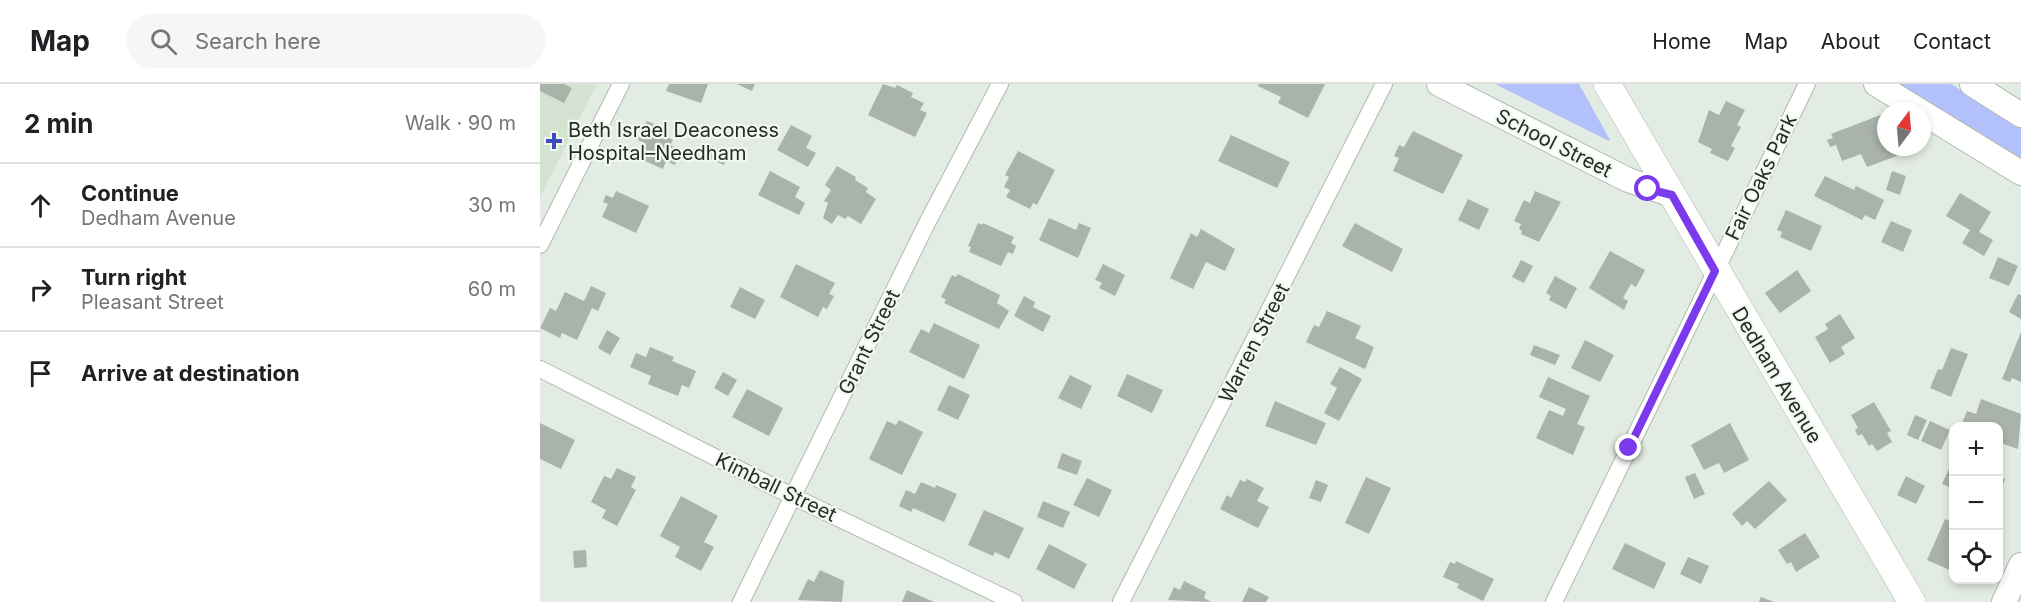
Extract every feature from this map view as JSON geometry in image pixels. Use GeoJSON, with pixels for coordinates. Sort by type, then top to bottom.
{"type":"FeatureCollection","features":[{"type":"Feature","properties":{"kind":"main road","name":"Dedham Avenue"},"geometry":{"type":"LineString","coordinates":[[1607,84],[1715,271],[1912,602]]}},
{"type":"Feature","properties":{"kind":"street"},"geometry":{"type":"LineString","coordinates":[[540,245],[621,84]]}},
{"type":"Feature","properties":{"kind":"street","name":"Grant Street"},"geometry":{"type":"LineString","coordinates":[[741,602],[926,225],[1000,84]]}},
{"type":"Feature","properties":{"kind":"street","name":"Warren Street"},"geometry":{"type":"LineString","coordinates":[[1121,602],[1384,84]]}},
{"type":"Feature","properties":{"kind":"street","name":"School Street"},"geometry":{"type":"LineString","coordinates":[[1439,84],[1628,180],[1672,195]]}},
{"type":"Feature","properties":{"kind":"street","name":"Fair Oaks Park"},"geometry":{"type":"LineString","coordinates":[[1554,602],[1807,84]]}},
{"type":"Feature","properties":{"kind":"street"},"geometry":{"type":"LineString","coordinates":[[1876,84],[2021,173]]}},
{"type":"Feature","properties":{"kind":"street"},"geometry":{"type":"LineString","coordinates":[[1972,84],[2021,115]]}},
{"type":"Feature","properties":{"kind":"street","name":"Kimball Street"},"geometry":{"type":"LineString","coordinates":[[540,369],[794,497],[1014,602]]}},
{"type":"Feature","properties":{"kind":"street"},"geometry":{"type":"LineString","coordinates":[[2004,602],[2021,566]]}},
{"type":"Feature","properties":{"kind":"shaded area","name":"Beth Israel Deaconess Hospital–Needham"},"geometry":{"type":"Polygon","coordinates":[[[540,84],[597,84],[540,197],[540,84]]]}},
{"type":"Feature","properties":{"kind":"shaded area"},"geometry":{"type":"Polygon","coordinates":[[[1495,84],[1579,84],[1610,140],[1609,141],[1495,84]]]}},
{"type":"Feature","properties":{"kind":"shaded area"},"geometry":{"type":"Polygon","coordinates":[[[1894,84],[1951,84],[2021,127],[2021,163],[1931,107],[1931,102],[1923,102],[1894,84]]]}},
{"type":"Feature","properties":{"kind":"building"},"geometry":{"type":"Polygon","coordinates":[[[540,84],[564,84],[572,88],[564,103],[540,91],[540,84]]]}},
{"type":"Feature","properties":{"kind":"building"},"geometry":{"type":"Polygon","coordinates":[[[669,84],[708,84],[701,103],[666,91],[669,84]]]}},
{"type":"Feature","properties":{"kind":"building"},"geometry":{"type":"Polygon","coordinates":[[[737,84],[755,84],[752,91],[737,84]]]}},
{"type":"Feature","properties":{"kind":"building"},"geometry":{"type":"Polygon","coordinates":[[[883,84],[895,88],[897,85],[913,93],[911,97],[924,103],[920,110],[927,113],[915,137],[868,115],[883,84]]]}},
{"type":"Feature","properties":{"kind":"building"},"geometry":{"type":"Polygon","coordinates":[[[1259,84],[1325,84],[1308,118],[1278,103],[1281,97],[1258,86],[1259,84]]]}},
{"type":"Feature","properties":{"kind":"building"},"geometry":{"type":"Polygon","coordinates":[[[1726,101],[1745,110],[1737,125],[1741,127],[1731,146],[1735,148],[1728,161],[1710,153],[1712,149],[1698,142],[1709,110],[1719,115],[1726,101]]]}},
{"type":"Feature","properties":{"kind":"building"},"geometry":{"type":"Polygon","coordinates":[[[1877,116],[1877,156],[1896,156],[1867,167],[1861,154],[1842,161],[1836,145],[1830,147],[1827,140],[1833,138],[1831,134],[1877,116]]]}},
{"type":"Feature","properties":{"kind":"building"},"geometry":{"type":"Polygon","coordinates":[[[647,121],[663,128],[660,134],[673,140],[670,145],[681,150],[675,165],[666,161],[663,169],[638,158],[645,143],[638,140],[647,121]]]}},
{"type":"Feature","properties":{"kind":"building"},"geometry":{"type":"Polygon","coordinates":[[[791,125],[812,136],[806,148],[816,153],[808,167],[777,150],[791,125]]]}},
{"type":"Feature","properties":{"kind":"building"},"geometry":{"type":"Polygon","coordinates":[[[1413,131],[1463,155],[1443,194],[1393,171],[1399,158],[1394,156],[1399,145],[1404,147],[1413,131]]]}},
{"type":"Feature","properties":{"kind":"building"},"geometry":{"type":"Polygon","coordinates":[[[1231,135],[1290,162],[1277,188],[1218,161],[1231,135]]]}},
{"type":"Feature","properties":{"kind":"building"},"geometry":{"type":"Polygon","coordinates":[[[712,146],[728,154],[724,165],[707,158],[712,146]]]}},
{"type":"Feature","properties":{"kind":"building"},"geometry":{"type":"Polygon","coordinates":[[[1018,151],[1055,170],[1037,205],[1033,203],[1030,209],[1006,197],[1010,190],[1004,187],[1009,177],[1005,175],[1018,151]]]}},
{"type":"Feature","properties":{"kind":"building"},"geometry":{"type":"Polygon","coordinates":[[[837,166],[856,177],[855,180],[868,188],[866,192],[876,199],[861,224],[848,216],[845,219],[838,215],[832,224],[823,218],[828,203],[824,201],[831,190],[825,185],[837,166]]]}},
{"type":"Feature","properties":{"kind":"building"},"geometry":{"type":"Polygon","coordinates":[[[770,171],[800,187],[795,197],[805,203],[799,215],[758,195],[770,171]]]}},
{"type":"Feature","properties":{"kind":"building"},"geometry":{"type":"Polygon","coordinates":[[[1892,171],[1906,176],[1900,195],[1886,190],[1892,171]]]}},
{"type":"Feature","properties":{"kind":"building"},"geometry":{"type":"Polygon","coordinates":[[[1825,176],[1854,190],[1856,186],[1884,200],[1875,220],[1865,215],[1862,220],[1814,196],[1825,176]]]}},
{"type":"Feature","properties":{"kind":"building"},"geometry":{"type":"Polygon","coordinates":[[[616,191],[649,206],[636,233],[602,217],[608,204],[603,202],[606,195],[613,198],[616,191]]]}},
{"type":"Feature","properties":{"kind":"building"},"geometry":{"type":"Polygon","coordinates":[[[1535,191],[1561,202],[1539,242],[1521,234],[1522,231],[1519,229],[1521,224],[1514,221],[1524,200],[1530,203],[1535,191]]]}},
{"type":"Feature","properties":{"kind":"building"},"geometry":{"type":"Polygon","coordinates":[[[1960,193],[1991,212],[1979,232],[1993,240],[1984,256],[1962,243],[1970,230],[1946,216],[1960,193]]]}},
{"type":"Feature","properties":{"kind":"building"},"geometry":{"type":"Polygon","coordinates":[[[1468,199],[1489,209],[1479,230],[1458,220],[1468,199]]]}},
{"type":"Feature","properties":{"kind":"building"},"geometry":{"type":"Polygon","coordinates":[[[1786,210],[1822,226],[1811,251],[1780,237],[1782,232],[1777,230],[1786,210]]]}},
{"type":"Feature","properties":{"kind":"building"},"geometry":{"type":"Polygon","coordinates":[[[1049,218],[1076,230],[1079,223],[1091,228],[1078,258],[1039,240],[1049,218]]]}},
{"type":"Feature","properties":{"kind":"building"},"geometry":{"type":"Polygon","coordinates":[[[1891,221],[1912,230],[1903,252],[1881,242],[1891,221]]]}},
{"type":"Feature","properties":{"kind":"building"},"geometry":{"type":"Polygon","coordinates":[[[978,223],[982,225],[983,223],[1014,237],[1011,243],[1016,246],[1013,254],[1008,252],[1001,266],[969,252],[971,247],[968,246],[978,223]]]}},
{"type":"Feature","properties":{"kind":"building"},"geometry":{"type":"Polygon","coordinates":[[[1355,223],[1403,249],[1392,272],[1342,246],[1355,223]]]}},
{"type":"Feature","properties":{"kind":"building"},"geometry":{"type":"Polygon","coordinates":[[[1201,229],[1235,249],[1225,271],[1206,262],[1193,289],[1170,278],[1191,233],[1197,237],[1201,229]]]}},
{"type":"Feature","properties":{"kind":"building"},"geometry":{"type":"Polygon","coordinates":[[[1610,251],[1645,270],[1636,287],[1631,284],[1623,298],[1628,301],[1624,310],[1589,288],[1610,251]]]}},
{"type":"Feature","properties":{"kind":"building"},"geometry":{"type":"Polygon","coordinates":[[[1998,257],[2018,266],[2009,286],[1989,278],[1998,257]]]}},
{"type":"Feature","properties":{"kind":"building"},"geometry":{"type":"Polygon","coordinates":[[[1521,260],[1533,266],[1524,283],[1512,277],[1521,260]]]}},
{"type":"Feature","properties":{"kind":"building"},"geometry":{"type":"Polygon","coordinates":[[[796,264],[835,283],[829,294],[834,296],[827,309],[823,307],[818,317],[780,297],[796,264]]]}},
{"type":"Feature","properties":{"kind":"building"},"geometry":{"type":"Polygon","coordinates":[[[1103,264],[1125,275],[1115,296],[1099,288],[1102,283],[1095,280],[1103,264]]]}},
{"type":"Feature","properties":{"kind":"building"},"geometry":{"type":"Polygon","coordinates":[[[1797,270],[1811,291],[1780,313],[1765,293],[1797,270]]]}},
{"type":"Feature","properties":{"kind":"building"},"geometry":{"type":"Polygon","coordinates":[[[958,274],[1000,295],[997,303],[1009,311],[999,329],[944,303],[946,300],[941,297],[952,275],[956,277],[958,274]]]}},
{"type":"Feature","properties":{"kind":"building"},"geometry":{"type":"Polygon","coordinates":[[[1555,276],[1577,288],[1566,309],[1549,300],[1551,296],[1546,293],[1555,276]]]}},
{"type":"Feature","properties":{"kind":"building"},"geometry":{"type":"Polygon","coordinates":[[[591,286],[606,293],[598,311],[592,308],[577,340],[562,333],[560,338],[540,328],[550,308],[556,311],[565,292],[584,301],[591,286]]]}},
{"type":"Feature","properties":{"kind":"building"},"geometry":{"type":"Polygon","coordinates":[[[740,287],[765,300],[755,319],[730,307],[740,287]]]}},
{"type":"Feature","properties":{"kind":"building"},"geometry":{"type":"Polygon","coordinates":[[[2018,294],[2021,295],[2021,319],[2009,312],[2018,294]]]}},
{"type":"Feature","properties":{"kind":"building"},"geometry":{"type":"Polygon","coordinates":[[[1024,296],[1035,302],[1033,307],[1051,316],[1043,332],[1014,316],[1024,296]]]}},
{"type":"Feature","properties":{"kind":"building"},"geometry":{"type":"Polygon","coordinates":[[[1327,311],[1361,326],[1355,338],[1374,347],[1365,369],[1306,342],[1314,325],[1319,327],[1327,311]]]}},
{"type":"Feature","properties":{"kind":"building"},"geometry":{"type":"Polygon","coordinates":[[[1840,314],[1855,338],[1841,347],[1845,354],[1830,363],[1815,337],[1828,329],[1825,324],[1840,314]]]}},
{"type":"Feature","properties":{"kind":"building"},"geometry":{"type":"Polygon","coordinates":[[[934,323],[980,345],[964,379],[909,352],[921,329],[929,333],[934,323]]]}},
{"type":"Feature","properties":{"kind":"building"},"geometry":{"type":"Polygon","coordinates":[[[607,330],[620,338],[610,355],[598,348],[607,330]]]}},
{"type":"Feature","properties":{"kind":"building"},"geometry":{"type":"Polygon","coordinates":[[[2021,332],[2021,382],[2012,378],[2010,382],[2002,379],[2021,332]]]}},
{"type":"Feature","properties":{"kind":"building"},"geometry":{"type":"Polygon","coordinates":[[[1585,340],[1614,355],[1600,382],[1571,368],[1585,340]]]}},
{"type":"Feature","properties":{"kind":"building"},"geometry":{"type":"Polygon","coordinates":[[[1534,345],[1560,355],[1555,365],[1530,355],[1534,345]]]}},
{"type":"Feature","properties":{"kind":"building"},"geometry":{"type":"Polygon","coordinates":[[[650,347],[674,357],[672,361],[696,371],[689,388],[682,385],[678,396],[648,384],[651,376],[630,367],[636,353],[646,357],[650,347]]]}},
{"type":"Feature","properties":{"kind":"building"},"geometry":{"type":"Polygon","coordinates":[[[1951,348],[1968,354],[1951,397],[1930,388],[1938,369],[1942,370],[1951,348]]]}},
{"type":"Feature","properties":{"kind":"building"},"geometry":{"type":"Polygon","coordinates":[[[1340,367],[1362,379],[1339,421],[1324,413],[1337,388],[1330,384],[1340,367]]]}},
{"type":"Feature","properties":{"kind":"building"},"geometry":{"type":"Polygon","coordinates":[[[723,372],[737,380],[728,396],[714,388],[723,372]]]}},
{"type":"Feature","properties":{"kind":"building"},"geometry":{"type":"Polygon","coordinates":[[[1127,374],[1163,390],[1152,413],[1117,396],[1127,374]]]}},
{"type":"Feature","properties":{"kind":"building"},"geometry":{"type":"Polygon","coordinates":[[[1070,375],[1092,386],[1081,409],[1058,398],[1070,375]]]}},
{"type":"Feature","properties":{"kind":"building"},"geometry":{"type":"Polygon","coordinates":[[[1548,377],[1590,396],[1577,424],[1585,427],[1573,455],[1536,438],[1549,410],[1563,416],[1566,409],[1539,397],[1548,377]]]}},
{"type":"Feature","properties":{"kind":"building"},"geometry":{"type":"Polygon","coordinates":[[[949,385],[970,395],[958,420],[937,410],[949,385]]]}},
{"type":"Feature","properties":{"kind":"building"},"geometry":{"type":"Polygon","coordinates":[[[747,389],[783,408],[769,436],[732,417],[747,389]]]}},
{"type":"Feature","properties":{"kind":"building"},"geometry":{"type":"Polygon","coordinates":[[[1981,399],[2021,414],[2018,449],[2003,444],[2003,422],[1963,422],[1967,411],[1976,414],[1981,399]]]}},
{"type":"Feature","properties":{"kind":"building"},"geometry":{"type":"Polygon","coordinates":[[[1275,401],[1326,423],[1316,445],[1265,426],[1275,401]]]}},
{"type":"Feature","properties":{"kind":"building"},"geometry":{"type":"Polygon","coordinates":[[[1874,402],[1891,431],[1887,433],[1892,442],[1877,451],[1872,444],[1869,446],[1862,434],[1858,436],[1855,430],[1858,428],[1851,415],[1874,402]]]}},
{"type":"Feature","properties":{"kind":"building"},"geometry":{"type":"Polygon","coordinates":[[[1915,415],[1927,420],[1918,440],[1907,435],[1915,415]]]}},
{"type":"Feature","properties":{"kind":"building"},"geometry":{"type":"Polygon","coordinates":[[[899,420],[923,432],[902,475],[869,459],[887,421],[896,425],[899,420]]]}},
{"type":"Feature","properties":{"kind":"building"},"geometry":{"type":"Polygon","coordinates":[[[1930,421],[1949,430],[1941,450],[1921,441],[1930,421]]]}},
{"type":"Feature","properties":{"kind":"building"},"geometry":{"type":"Polygon","coordinates":[[[540,423],[575,440],[561,469],[540,459],[540,423]]]}},
{"type":"Feature","properties":{"kind":"building"},"geometry":{"type":"Polygon","coordinates":[[[1730,423],[1749,460],[1724,473],[1719,463],[1704,470],[1691,445],[1730,423]]]}},
{"type":"Feature","properties":{"kind":"building"},"geometry":{"type":"Polygon","coordinates":[[[1062,453],[1082,461],[1077,475],[1057,468],[1062,453]]]}},
{"type":"Feature","properties":{"kind":"building"},"geometry":{"type":"Polygon","coordinates":[[[617,468],[636,477],[631,487],[636,490],[617,526],[602,518],[606,510],[591,502],[604,476],[611,479],[617,468]]]}},
{"type":"Feature","properties":{"kind":"building"},"geometry":{"type":"Polygon","coordinates":[[[1949,469],[1949,487],[1942,484],[1949,469]]]}},
{"type":"Feature","properties":{"kind":"building"},"geometry":{"type":"Polygon","coordinates":[[[1695,473],[1705,494],[1694,499],[1685,477],[1695,473]]]}},
{"type":"Feature","properties":{"kind":"building"},"geometry":{"type":"Polygon","coordinates":[[[1906,476],[1925,486],[1916,504],[1897,495],[1906,476]]]}},
{"type":"Feature","properties":{"kind":"building"},"geometry":{"type":"Polygon","coordinates":[[[1366,477],[1391,488],[1369,534],[1345,523],[1366,477]]]}},
{"type":"Feature","properties":{"kind":"building"},"geometry":{"type":"Polygon","coordinates":[[[1087,478],[1112,490],[1099,517],[1073,505],[1087,478]]]}},
{"type":"Feature","properties":{"kind":"building"},"geometry":{"type":"Polygon","coordinates":[[[1247,479],[1264,488],[1257,501],[1269,507],[1258,528],[1220,509],[1227,495],[1231,498],[1240,480],[1245,482],[1247,479]]]}},
{"type":"Feature","properties":{"kind":"building"},"geometry":{"type":"Polygon","coordinates":[[[1316,480],[1328,485],[1321,502],[1309,498],[1316,480]]]}},
{"type":"Feature","properties":{"kind":"building"},"geometry":{"type":"Polygon","coordinates":[[[1769,481],[1787,500],[1755,529],[1747,521],[1742,526],[1732,514],[1769,481]]]}},
{"type":"Feature","properties":{"kind":"building"},"geometry":{"type":"Polygon","coordinates":[[[921,482],[935,488],[936,485],[957,494],[944,522],[913,508],[911,512],[899,506],[906,490],[915,494],[921,482]]]}},
{"type":"Feature","properties":{"kind":"building"},"geometry":{"type":"Polygon","coordinates":[[[681,496],[718,516],[704,542],[714,547],[701,571],[675,557],[680,547],[660,536],[681,496]]]}},
{"type":"Feature","properties":{"kind":"building"},"geometry":{"type":"Polygon","coordinates":[[[1043,501],[1070,512],[1063,528],[1037,517],[1043,501]]]}},
{"type":"Feature","properties":{"kind":"building"},"geometry":{"type":"Polygon","coordinates":[[[984,510],[1024,528],[1009,559],[995,552],[993,556],[968,545],[984,510]]]}},
{"type":"Feature","properties":{"kind":"building"},"geometry":{"type":"Polygon","coordinates":[[[1945,519],[1949,521],[1949,570],[1927,560],[1945,519]]]}},
{"type":"Feature","properties":{"kind":"building"},"geometry":{"type":"Polygon","coordinates":[[[1805,533],[1820,557],[1796,572],[1791,562],[1787,564],[1778,550],[1805,533]]]}},
{"type":"Feature","properties":{"kind":"building"},"geometry":{"type":"Polygon","coordinates":[[[1625,543],[1666,563],[1654,589],[1612,569],[1625,543]]]}},
{"type":"Feature","properties":{"kind":"building"},"geometry":{"type":"Polygon","coordinates":[[[1049,544],[1087,564],[1074,589],[1036,569],[1049,544]]]}},
{"type":"Feature","properties":{"kind":"building"},"geometry":{"type":"Polygon","coordinates":[[[586,550],[587,567],[574,568],[573,551],[586,550]]]}},
{"type":"Feature","properties":{"kind":"building"},"geometry":{"type":"Polygon","coordinates":[[[1688,557],[1709,566],[1701,584],[1680,574],[1688,557]]]}},
{"type":"Feature","properties":{"kind":"building"},"geometry":{"type":"Polygon","coordinates":[[[1456,561],[1494,579],[1483,601],[1457,588],[1459,584],[1443,577],[1450,562],[1455,564],[1456,561]]]}},
{"type":"Feature","properties":{"kind":"building"},"geometry":{"type":"Polygon","coordinates":[[[820,570],[844,581],[842,602],[798,600],[808,579],[814,582],[820,570]]]}},
{"type":"Feature","properties":{"kind":"building"},"geometry":{"type":"Polygon","coordinates":[[[1184,581],[1206,592],[1204,598],[1211,602],[1168,600],[1174,587],[1180,590],[1184,581]]]}},
{"type":"Feature","properties":{"kind":"building"},"geometry":{"type":"Polygon","coordinates":[[[1249,587],[1269,597],[1266,602],[1242,602],[1249,587]]]}},
{"type":"Feature","properties":{"kind":"building"},"geometry":{"type":"Polygon","coordinates":[[[907,590],[934,602],[902,602],[907,590]]]}},
{"type":"Feature","properties":{"kind":"building"},"geometry":{"type":"Polygon","coordinates":[[[1761,597],[1774,602],[1759,602],[1761,597]]]}},
{"type":"Feature","properties":{"kind":"place","name":"Beth Israel Deaconess Hospital–Needham"},"geometry":{"type":"Point","coordinates":[554,141]}},
{"type":"Feature","properties":{"kind":"route"},"geometry":{"type":"LineString","coordinates":[[1629,448],[1715,271],[1672,195],[1648,189]]}}]}
